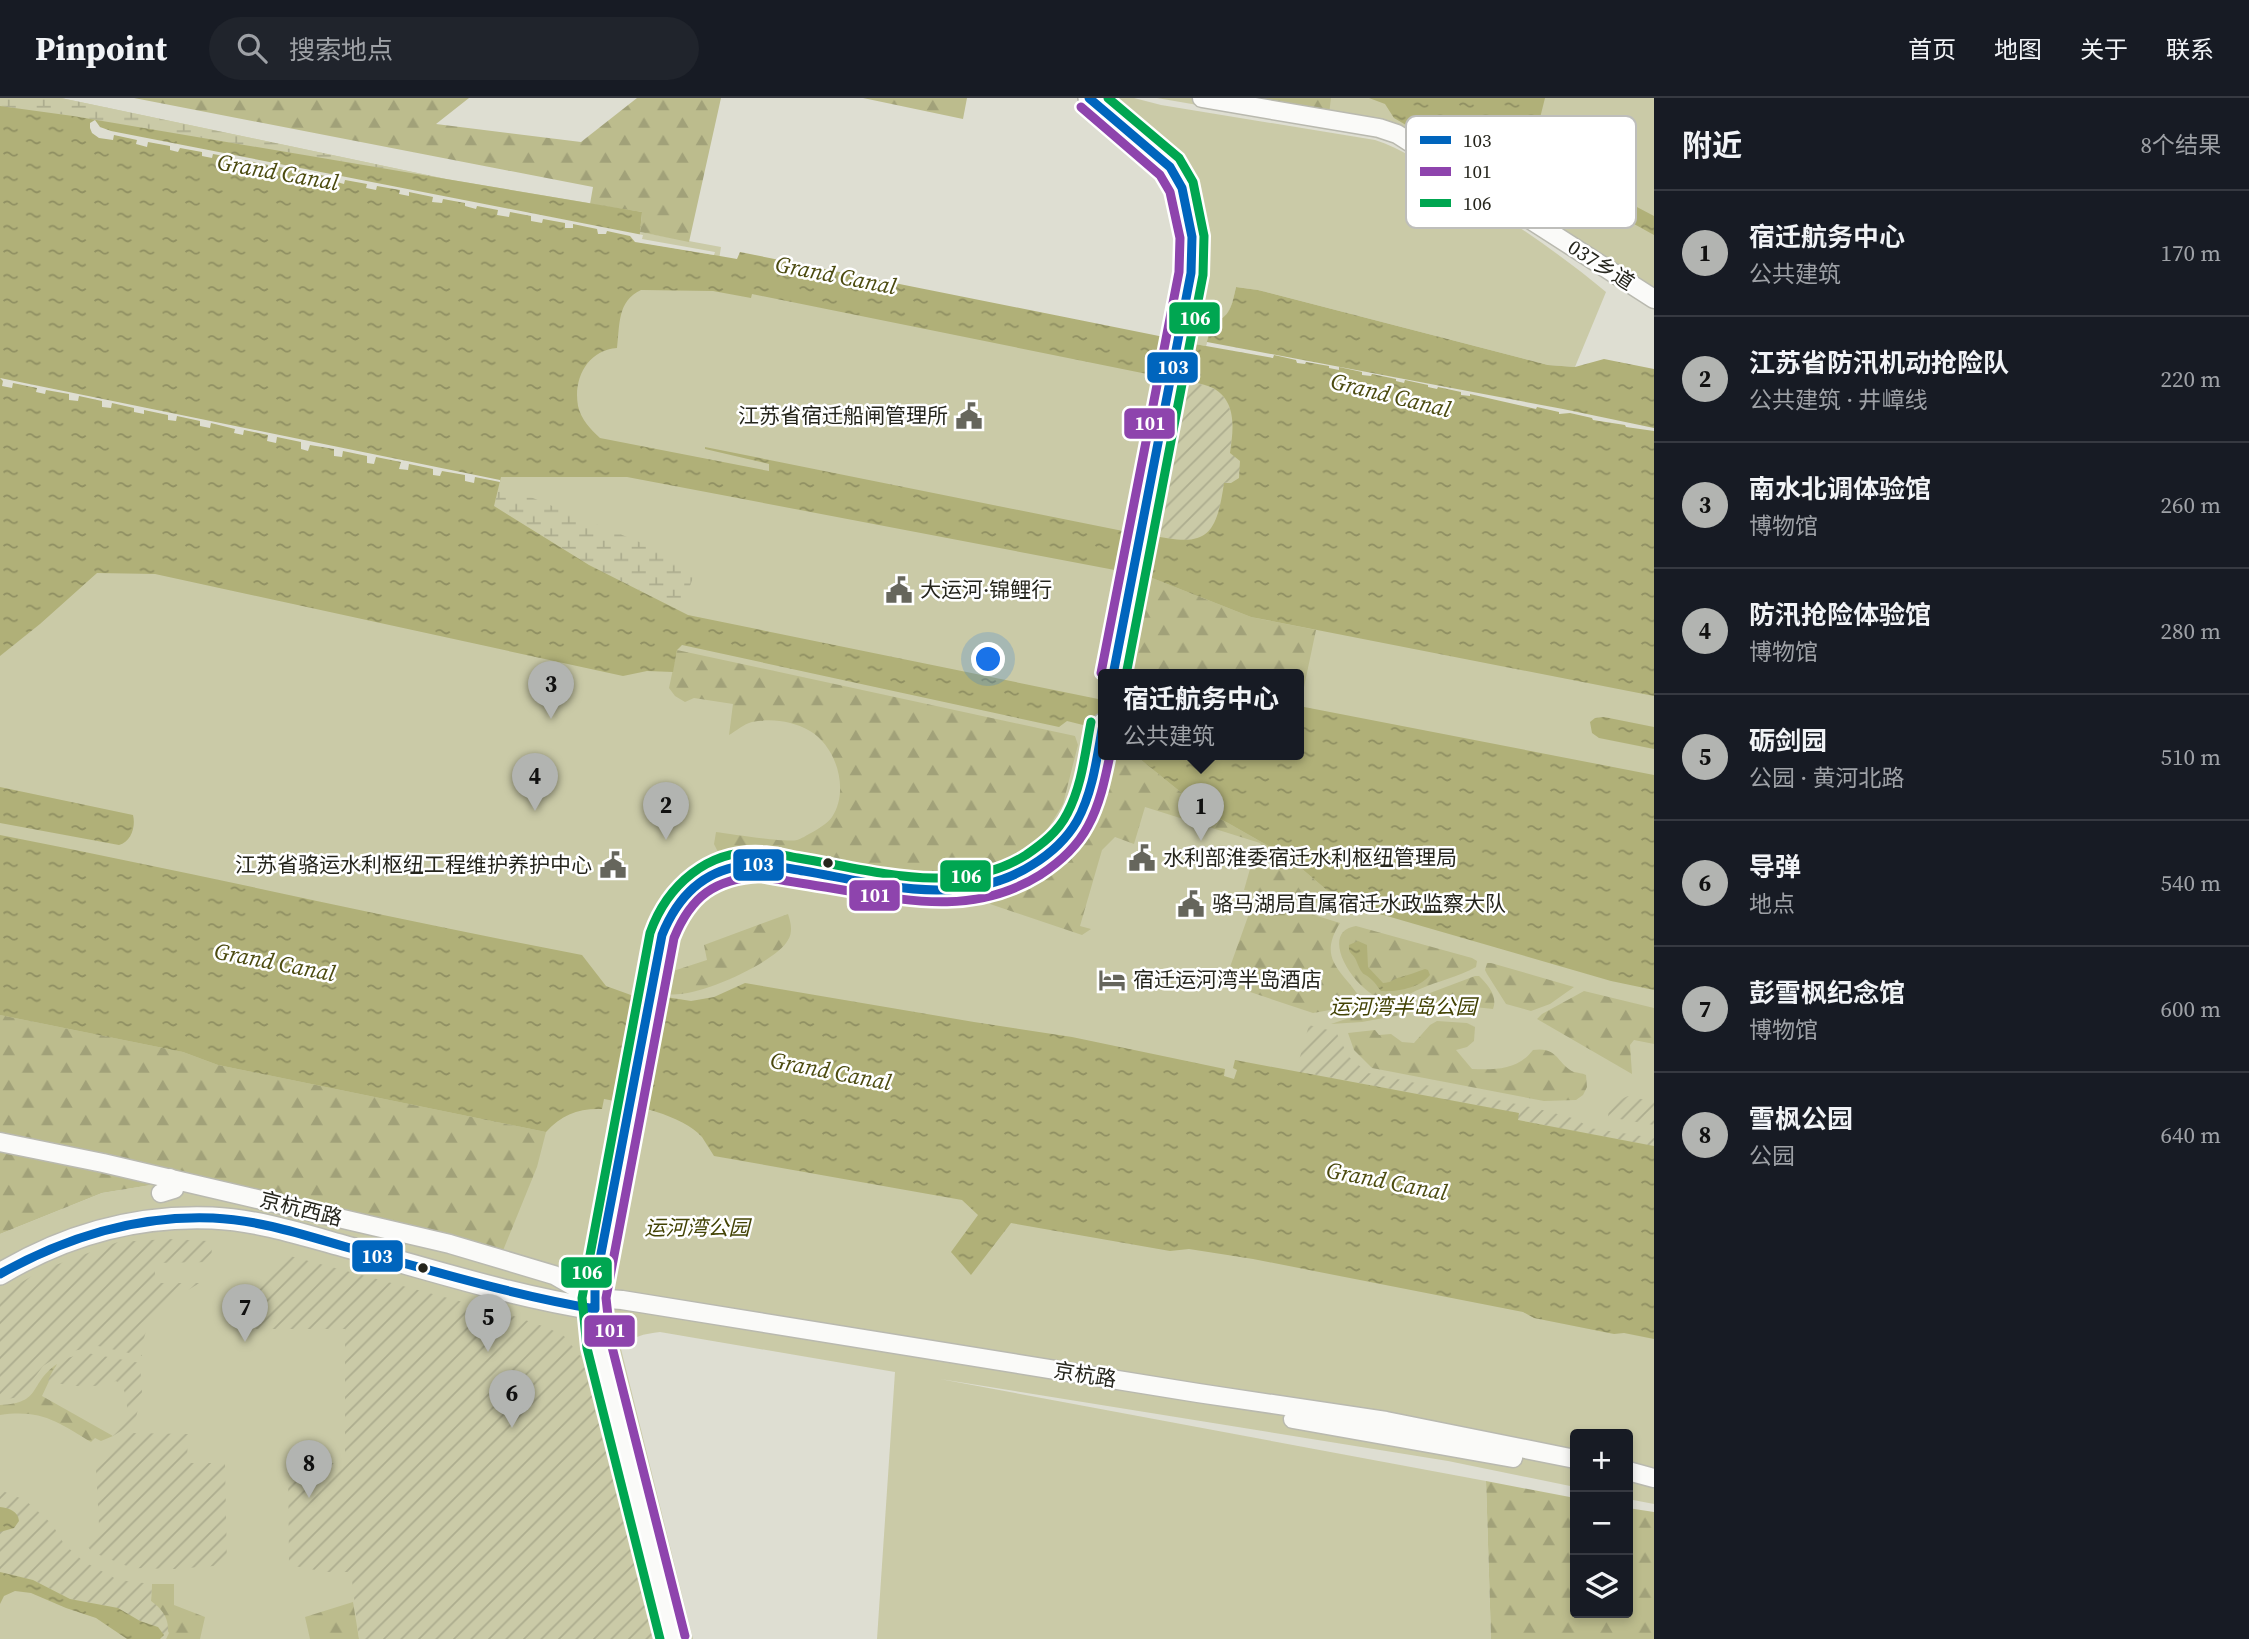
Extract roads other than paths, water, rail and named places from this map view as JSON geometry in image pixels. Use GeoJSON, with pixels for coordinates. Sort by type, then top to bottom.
{"type":"FeatureCollection","features":[{"type":"Feature","properties":{"kind":"main road"},"geometry":{"type":"LineString","coordinates":[[1089,98],[1170,167],[1182,188],[1192,237],[1192,261],[1186,295],[1114,669]]}},
{"type":"Feature","properties":{"kind":"main road"},"geometry":{"type":"LineString","coordinates":[[673,1639],[602,1357],[594,1303],[650,995],[662,935],[671,912],[691,886],[716,872],[744,864],[761,864],[899,888],[948,892],[971,890],[1001,881],[1030,867],[1063,842],[1083,809],[1098,751]]}},
{"type":"Feature","properties":{"kind":"main road"},"geometry":{"type":"LineString","coordinates":[[0,1259],[41,1237],[117,1214],[177,1207],[232,1208],[297,1221],[594,1303]]}},
{"type":"Feature","properties":{"kind":"main road"},"geometry":{"type":"LineString","coordinates":[[0,1274],[51,1247],[100,1230],[152,1220],[210,1218],[295,1233],[548,1302],[594,1303]]}},
{"type":"Feature","properties":{"kind":"street","name":"037乡道"},"geometry":{"type":"LineString","coordinates":[[1202,98],[1379,128],[1406,140]]}},
{"type":"Feature","properties":{"kind":"street","name":"037乡道"},"geometry":{"type":"LineString","coordinates":[[1543,228],[1654,299]]}},
{"type":"Feature","properties":{"kind":"street","name":"京杭西路"},"geometry":{"type":"LineString","coordinates":[[0,1142],[165,1186],[450,1244],[554,1275],[594,1303]]}},
{"type":"Feature","properties":{"kind":"street","name":"京杭路"},"geometry":{"type":"LineString","coordinates":[[594,1303],[622,1300],[1386,1421],[1570,1458]]}},
{"type":"Feature","properties":{"kind":"street","name":"京杭路"},"geometry":{"type":"LineString","coordinates":[[594,1303],[622,1311],[1434,1443],[1570,1470]]}},
{"type":"Feature","properties":{"kind":"street"},"geometry":{"type":"LineString","coordinates":[[1633,1472],[1654,1478]]}},
{"type":"Feature","properties":{"kind":"street"},"geometry":{"type":"LineString","coordinates":[[1633,1483],[1654,1488]]}},
{"type":"Feature","properties":{"kind":"water"},"geometry":{"type":"Polygon","coordinates":[[[1369,98],[1545,98],[1540,116],[1406,116],[1406,125],[1394,118],[1385,104],[1369,98]]]}},
{"type":"Feature","properties":{"kind":"water","name":"Grand Canal"},"geometry":{"type":"Polygon","coordinates":[[[0,106],[642,212],[639,242],[737,259],[740,252],[1164,337],[1157,376],[752,294],[751,298],[713,291],[641,290],[628,300],[621,314],[617,348],[598,354],[591,360],[580,376],[578,385],[579,411],[586,424],[600,438],[769,471],[769,464],[705,447],[1128,532],[1120,571],[627,477],[501,477],[494,506],[589,565],[688,615],[1098,699],[1098,729],[1067,721],[1059,727],[682,645],[677,650],[673,672],[647,671],[623,676],[155,574],[97,573],[0,656],[0,106]]]}},
{"type":"Feature","properties":{"kind":"water"},"geometry":{"type":"Polygon","coordinates":[[[1636,207],[1654,216],[1654,235],[1636,225],[1636,207]]]}},
{"type":"Feature","properties":{"kind":"water","name":"Grand Canal"},"geometry":{"type":"Polygon","coordinates":[[[1236,287],[1258,290],[1548,365],[1575,367],[1604,359],[1654,369],[1654,696],[1251,617],[1142,574],[1150,535],[1184,540],[1205,534],[1217,516],[1224,483],[1231,483],[1239,478],[1240,461],[1230,453],[1232,418],[1227,401],[1213,388],[1175,377],[1183,342],[1206,346],[1211,323],[1227,314],[1236,287]]]}},
{"type":"Feature","properties":{"kind":"water"},"geometry":{"type":"Polygon","coordinates":[[[1304,707],[1654,775],[1654,990],[1611,981],[1342,903],[1288,857],[1204,811],[1141,760],[1304,760],[1304,707]]]}},
{"type":"Feature","properties":{"kind":"water"},"geometry":{"type":"Polygon","coordinates":[[[1604,717],[1654,727],[1654,749],[1599,738],[1592,733],[1590,722],[1604,717]]]}},
{"type":"Feature","properties":{"kind":"water"},"geometry":{"type":"Polygon","coordinates":[[[0,787],[133,815],[132,833],[127,841],[119,845],[0,823],[0,787]]]}},
{"type":"Feature","properties":{"kind":"water","name":"Grand Canal"},"geometry":{"type":"Polygon","coordinates":[[[0,835],[582,955],[606,986],[642,999],[666,997],[691,1001],[714,997],[745,983],[1072,1037],[1225,1069],[1224,1076],[1234,1079],[1237,1070],[1233,1068],[1235,1060],[1519,1113],[1518,1120],[1654,1146],[1654,1339],[1624,1333],[1614,1334],[1534,1318],[1523,1312],[1253,1259],[1189,1249],[1170,1251],[1011,1223],[971,1275],[951,1252],[978,1215],[962,1200],[714,1156],[702,1137],[693,1129],[642,1107],[604,1099],[602,1109],[571,1114],[546,1132],[218,1065],[183,1052],[0,1015],[0,835]]]}},
{"type":"Feature","properties":{"kind":"water"},"geometry":{"type":"Polygon","coordinates":[[[1358,941],[1367,945],[1368,967],[1383,983],[1425,969],[1430,975],[1408,988],[1381,991],[1362,973],[1350,952],[1349,945],[1358,941]]]}},
{"type":"Feature","properties":{"kind":"water"},"geometry":{"type":"Polygon","coordinates":[[[0,1507],[10,1509],[17,1515],[19,1521],[14,1528],[0,1532],[0,1507]]]}},
{"type":"Feature","properties":{"kind":"water"},"geometry":{"type":"Polygon","coordinates":[[[0,1572],[33,1580],[70,1599],[118,1608],[140,1621],[158,1627],[164,1635],[160,1639],[127,1639],[96,1618],[31,1593],[15,1591],[4,1596],[0,1604],[0,1572]]]}},
{"type":"Feature","properties":{"kind":"place","name":"江苏省宿迁船闸管理所"},"geometry":{"type":"Point","coordinates":[969,416]}},
{"type":"Feature","properties":{"kind":"place","name":"大运河·锦鲤行"},"geometry":{"type":"Point","coordinates":[899,590]}},
{"type":"Feature","properties":{"kind":"place","name":"南水北调体验馆"},"geometry":{"type":"Point","coordinates":[551,719]}},
{"type":"Feature","properties":{"kind":"place","name":"防汛抢险体验馆"},"geometry":{"type":"Point","coordinates":[535,811]}},
{"type":"Feature","properties":{"kind":"place","name":"江苏省防汛机动抢险队"},"geometry":{"type":"Point","coordinates":[666,840]}},
{"type":"Feature","properties":{"kind":"place","name":"宿迁航务中心"},"geometry":{"type":"Point","coordinates":[1201,841]}},
{"type":"Feature","properties":{"kind":"place","name":"水利部淮委宿迁水利枢纽管理局"},"geometry":{"type":"Point","coordinates":[1142,858]}},
{"type":"Feature","properties":{"kind":"place","name":"江苏省骆运水利枢纽工程维护养护中心"},"geometry":{"type":"Point","coordinates":[613,865]}},
{"type":"Feature","properties":{"kind":"place","name":"骆马湖局直属宿迁水政监察大队"},"geometry":{"type":"Point","coordinates":[1191,904]}},
{"type":"Feature","properties":{"kind":"place","name":"宿迁运河湾半岛酒店"},"geometry":{"type":"Point","coordinates":[1112,980]}},
{"type":"Feature","properties":{"kind":"place","name":"彭雪枫纪念馆"},"geometry":{"type":"Point","coordinates":[245,1342]}},
{"type":"Feature","properties":{"kind":"place","name":"砺剑园"},"geometry":{"type":"Point","coordinates":[488,1352]}},
{"type":"Feature","properties":{"kind":"place","name":"导弹"},"geometry":{"type":"Point","coordinates":[512,1428]}},
{"type":"Feature","properties":{"kind":"place","name":"雪枫公园"},"geometry":{"type":"Point","coordinates":[309,1498]}},
{"type":"Feature","properties":{"kind":"park label","name":"运河湾半岛公园"},"geometry":{"type":"Point","coordinates":[1403,1007]}},
{"type":"Feature","properties":{"kind":"park label","name":"运河湾公园"},"geometry":{"type":"Point","coordinates":[697,1228]}}]}
